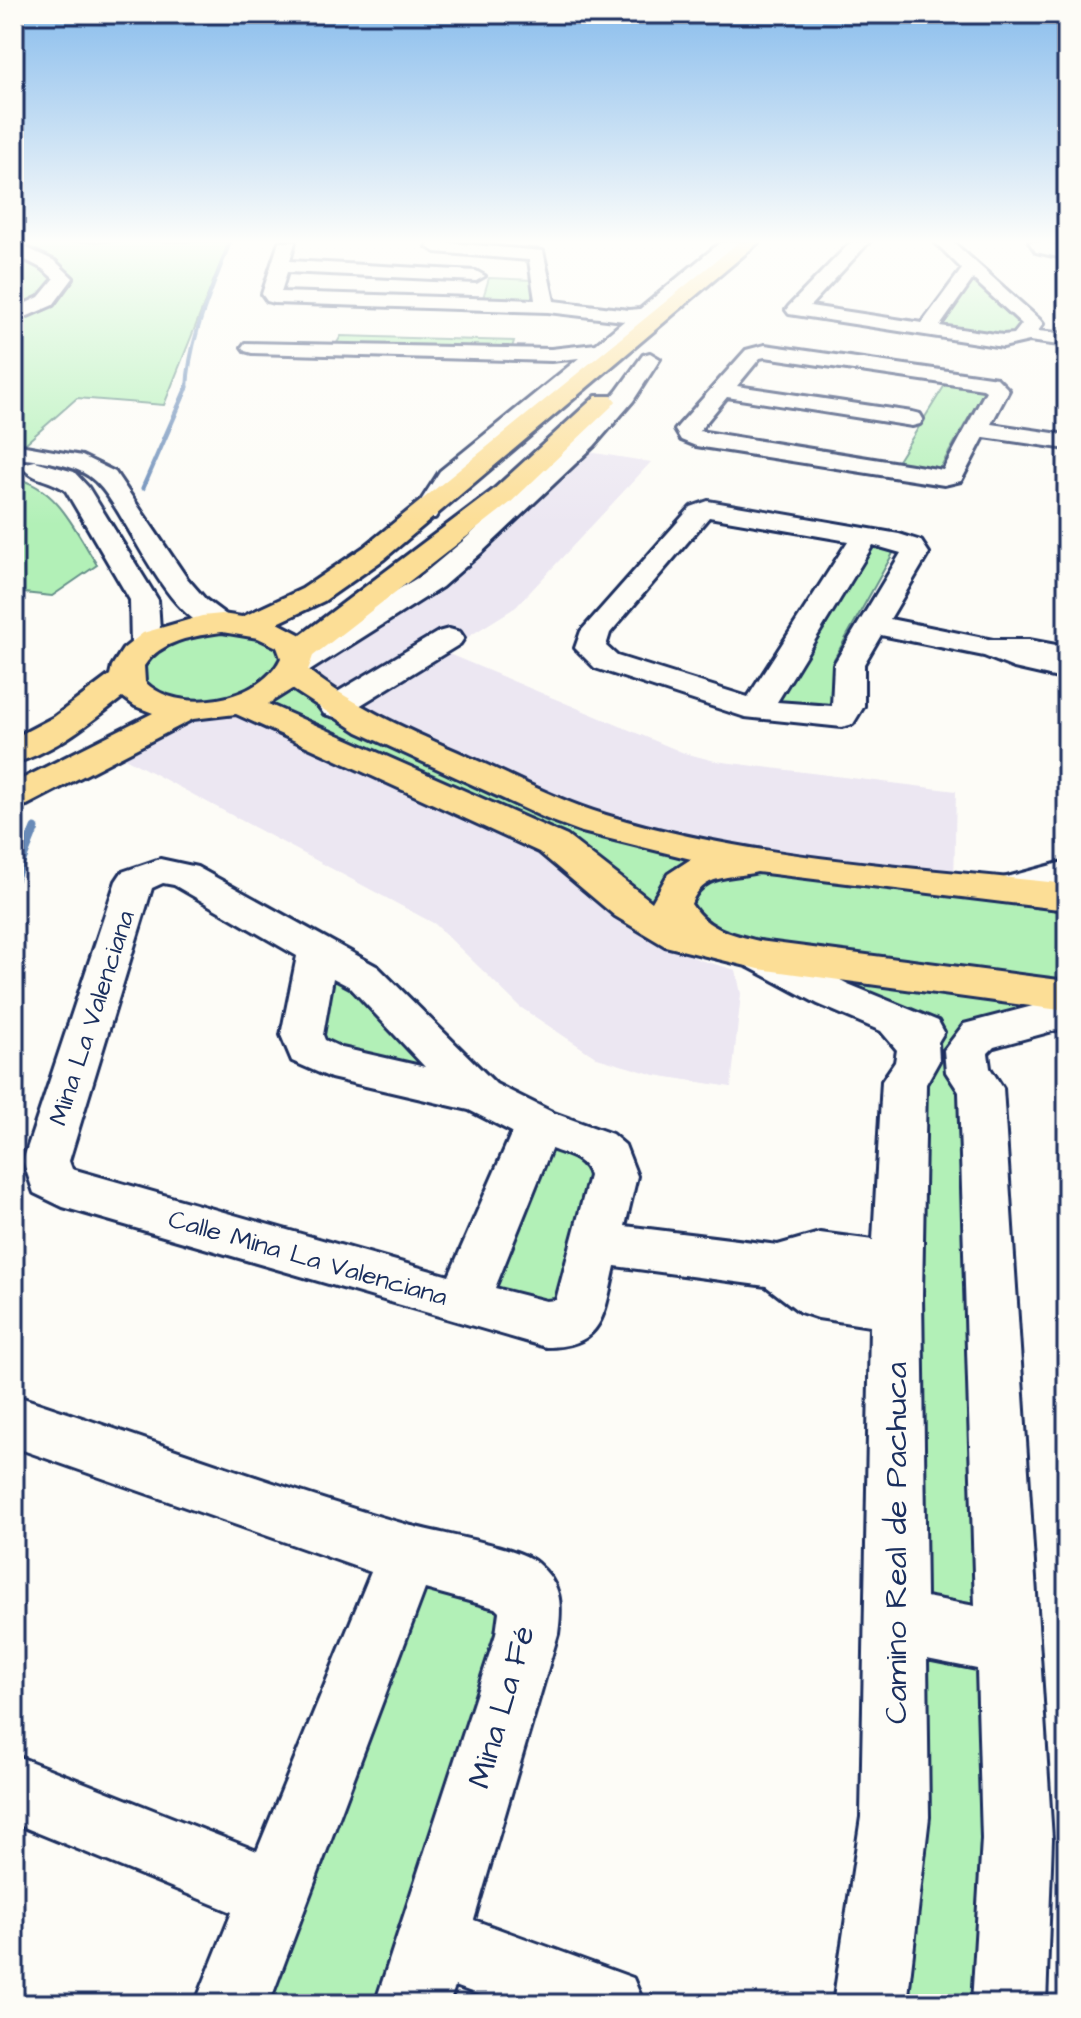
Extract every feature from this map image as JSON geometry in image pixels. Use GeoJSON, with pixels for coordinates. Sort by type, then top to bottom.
{"type":"FeatureCollection","features":[{"type":"Feature","properties":{"kind":"main road"},"geometry":{"type":"LineString","coordinates":[[235,624],[313,595],[374,553],[637,336]]}},
{"type":"Feature","properties":{"kind":"main road"},"geometry":{"type":"LineString","coordinates":[[126,679],[140,697],[185,710],[241,704],[266,695],[302,661],[501,497],[674,336]]}},
{"type":"Feature","properties":{"kind":"main road"},"geometry":{"type":"LineString","coordinates":[[14,752],[66,724],[126,679],[132,658],[146,645],[194,626],[235,624],[272,631],[288,640],[335,707],[362,723],[591,823],[656,840],[782,864],[1067,897]]}},
{"type":"Feature","properties":{"kind":"main road"},"geometry":{"type":"LineString","coordinates":[[241,704],[553,844],[629,907],[659,927],[708,944],[759,955],[1067,996]]}},
{"type":"Feature","properties":{"kind":"main road"},"geometry":{"type":"LineString","coordinates":[[14,797],[185,710]]}},
{"type":"Feature","properties":{"kind":"main road"},"geometry":{"type":"LineString","coordinates":[[708,944],[684,925],[671,904],[676,887],[696,869],[729,863],[782,864]]}},
{"type":"Feature","properties":{"kind":"street"},"geometry":{"type":"LineString","coordinates":[[426,513],[449,476],[616,336]]}},
{"type":"Feature","properties":{"kind":"street"},"geometry":{"type":"LineString","coordinates":[[970,336],[1003,341],[1014,341],[1023,336]]}},
{"type":"Feature","properties":{"kind":"street"},"geometry":{"type":"LineString","coordinates":[[1035,336],[1067,340]]}},
{"type":"Feature","properties":{"kind":"street"},"geometry":{"type":"LineString","coordinates":[[247,352],[330,340],[516,346],[565,354],[598,350]]}},
{"type":"Feature","properties":{"kind":"street"},"geometry":{"type":"LineString","coordinates":[[765,351],[938,376],[995,386],[998,390],[952,476],[934,477],[882,470],[696,439],[687,430],[753,354],[765,351]]}},
{"type":"Feature","properties":{"kind":"street"},"geometry":{"type":"LineString","coordinates":[[302,661],[404,621],[432,581],[586,441],[625,396],[650,359]]}},
{"type":"Feature","properties":{"kind":"street"},"geometry":{"type":"LineString","coordinates":[[882,470],[938,376]]}},
{"type":"Feature","properties":{"kind":"street"},"geometry":{"type":"LineString","coordinates":[[722,390],[912,419]]}},
{"type":"Feature","properties":{"kind":"street"},"geometry":{"type":"LineString","coordinates":[[977,429],[1067,442]]}},
{"type":"Feature","properties":{"kind":"street"},"geometry":{"type":"LineString","coordinates":[[14,451],[72,459],[93,467],[106,477],[176,583],[196,606],[235,624]]}},
{"type":"Feature","properties":{"kind":"street"},"geometry":{"type":"LineString","coordinates":[[14,465],[43,469],[65,477],[76,487],[144,600],[146,645]]}},
{"type":"Feature","properties":{"kind":"street"},"geometry":{"type":"LineString","coordinates":[[718,509],[899,542],[912,547],[915,553],[871,624],[849,664],[848,706],[842,717],[756,710],[606,662],[590,648],[596,631],[700,512],[718,509]]}},
{"type":"Feature","properties":{"kind":"street"},"geometry":{"type":"LineString","coordinates":[[756,710],[865,536]]}},
{"type":"Feature","properties":{"kind":"street"},"geometry":{"type":"LineString","coordinates":[[335,707],[376,679],[449,638],[404,621]]}},
{"type":"Feature","properties":{"kind":"street"},"geometry":{"type":"LineString","coordinates":[[871,624],[993,649],[1025,662],[1067,671]]}},
{"type":"Feature","properties":{"kind":"street"},"geometry":{"type":"LineString","coordinates":[[993,649],[1029,649],[1067,656]]}},
{"type":"Feature","properties":{"kind":"street"},"geometry":{"type":"LineString","coordinates":[[302,661],[376,679]]}},
{"type":"Feature","properties":{"kind":"street","name":"Mina La Valenciana"},"geometry":{"type":"LineString","coordinates":[[51,1180],[46,1161],[135,881],[160,871],[184,875],[318,950]]}},
{"type":"Feature","properties":{"kind":"street"},"geometry":{"type":"LineString","coordinates":[[1005,890],[1067,873]]}},
{"type":"Feature","properties":{"kind":"street"},"geometry":{"type":"LineString","coordinates":[[480,1096],[364,977],[318,950],[302,1035],[307,1050],[331,1062],[480,1096],[538,1125],[596,1147],[608,1158],[613,1176],[595,1243],[778,1266],[820,1254],[897,1286]]}},
{"type":"Feature","properties":{"kind":"street"},"geometry":{"type":"LineString","coordinates":[[759,955],[897,1022],[925,1033],[958,1037],[980,1062],[1017,1839],[1009,2004]]}},
{"type":"Feature","properties":{"kind":"street"},"geometry":{"type":"LineString","coordinates":[[980,1062],[1067,1012]]}},
{"type":"Feature","properties":{"kind":"street","name":"Camino Real de Pachuca"},"geometry":{"type":"LineString","coordinates":[[870,2004],[895,1817],[897,1286],[904,1081],[917,1066],[919,1046],[897,1022]]}},
{"type":"Feature","properties":{"kind":"street"},"geometry":{"type":"LineString","coordinates":[[463,1302],[538,1125]]}},
{"type":"Feature","properties":{"kind":"street","name":"Calle Mina La Valenciana"},"geometry":{"type":"LineString","coordinates":[[51,1180],[63,1188],[546,1324],[568,1324],[579,1310],[595,1243]]}},
{"type":"Feature","properties":{"kind":"street","name":"Mina La Fé"},"geometry":{"type":"LineString","coordinates":[[14,1421],[408,1555],[513,1582],[531,1602],[527,1634],[422,1972],[607,2004]]}},
{"type":"Feature","properties":{"kind":"street"},"geometry":{"type":"LineString","coordinates":[[232,2004],[408,1555]]}},
{"type":"Feature","properties":{"kind":"street"},"geometry":{"type":"LineString","coordinates":[[895,1622],[1008,1644]]}},
{"type":"Feature","properties":{"kind":"street"},"geometry":{"type":"LineString","coordinates":[[14,1789],[274,1893]]}},
{"type":"Feature","properties":{"kind":"shaded area"},"geometry":{"type":"Polygon","coordinates":[[[576,450],[651,462],[516,607],[444,652],[684,753],[715,761],[956,791],[954,884],[656,840],[362,723],[297,665],[432,581],[576,450]]]}},
{"type":"Feature","properties":{"kind":"shaded area"},"geometry":{"type":"Polygon","coordinates":[[[241,704],[553,844],[609,892],[648,937],[700,960],[736,970],[741,994],[731,1087],[655,1075],[597,1058],[520,1007],[435,924],[106,748],[185,710],[241,704]]]}},
{"type":"Feature","properties":{"kind":"green space"},"geometry":{"type":"Polygon","coordinates":[[[14,336],[191,336],[164,405],[77,398],[26,443],[14,442],[14,336]]]}},
{"type":"Feature","properties":{"kind":"green space"},"geometry":{"type":"Polygon","coordinates":[[[341,336],[514,341],[511,351],[335,346],[341,336]]]}},
{"type":"Feature","properties":{"kind":"green space"},"geometry":{"type":"Polygon","coordinates":[[[976,336],[1019,336],[1014,341],[976,336]]]}},
{"type":"Feature","properties":{"kind":"green space"},"geometry":{"type":"Polygon","coordinates":[[[948,380],[987,386],[937,473],[894,467],[948,380]]]}},
{"type":"Feature","properties":{"kind":"green space"},"geometry":{"type":"Polygon","coordinates":[[[14,478],[42,490],[54,500],[73,524],[97,565],[52,596],[14,592],[14,478]]]}},
{"type":"Feature","properties":{"kind":"green space"},"geometry":{"type":"Polygon","coordinates":[[[870,543],[896,548],[834,659],[830,712],[776,705],[870,543]]]}},
{"type":"Feature","properties":{"kind":"green space"},"geometry":{"type":"Polygon","coordinates":[[[194,626],[272,631],[293,674],[591,823],[1005,890],[1067,873],[1067,1012],[980,1035],[1009,2004],[870,2004],[904,1042],[711,941],[553,844],[241,704],[140,697],[132,658],[194,626]]]}},
{"type":"Feature","properties":{"kind":"green space"},"geometry":{"type":"Polygon","coordinates":[[[341,972],[428,1067],[420,1071],[311,1046],[319,979],[341,972]]]}},
{"type":"Feature","properties":{"kind":"green space"},"geometry":{"type":"Polygon","coordinates":[[[543,1133],[596,1157],[563,1312],[473,1293],[543,1133]]]}},
{"type":"Feature","properties":{"kind":"green space"},"geometry":{"type":"Polygon","coordinates":[[[421,1571],[515,1607],[385,2004],[255,2004],[421,1571]]]}},
{"type":"Feature","properties":{"kind":"waterway"},"geometry":{"type":"LineString","coordinates":[[187,389],[196,336]]}},
{"type":"Feature","properties":{"kind":"waterway"},"geometry":{"type":"LineString","coordinates":[[143,488],[187,387]]}},
{"type":"Feature","properties":{"kind":"waterway"},"geometry":{"type":"LineString","coordinates":[[14,880],[35,828]]}}]}
